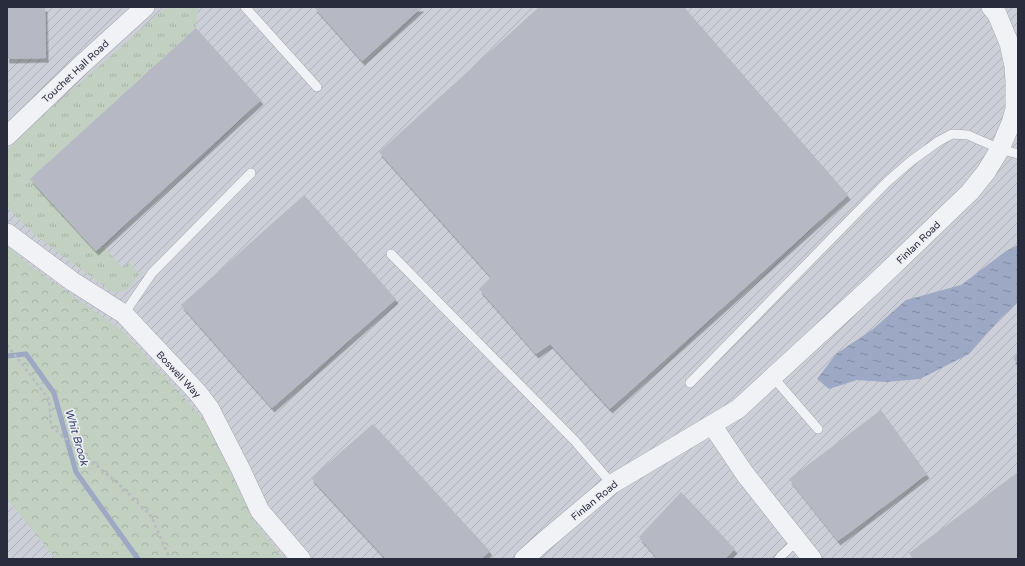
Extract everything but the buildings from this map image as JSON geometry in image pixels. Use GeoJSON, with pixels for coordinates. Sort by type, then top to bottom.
{"type":"FeatureCollection","features":[{"type":"Feature","properties":{"kind":"street","name":"Touchet Hall Road"},"geometry":{"type":"LineString","coordinates":[[7,136],[80,66],[145,7]]}},
{"type":"Feature","properties":{"kind":"street","name":"Finlan Road"},"geometry":{"type":"LineString","coordinates":[[524,559],[612,484],[738,409],[873,285],[970,192],[986,172],[1009,151],[1011,123],[1015,109],[1016,66],[1009,43],[997,14],[991,7]]}},
{"type":"Feature","properties":{"kind":"street","name":"Boswell Way"},"geometry":{"type":"LineString","coordinates":[[7,233],[72,281],[124,314],[198,393],[210,408],[260,511],[301,559]]}},
{"type":"Feature","properties":{"kind":"street"},"geometry":{"type":"LineString","coordinates":[[712,425],[745,474],[812,559]]}},
{"type":"Feature","properties":{"kind":"lane"},"geometry":{"type":"LineString","coordinates":[[245,7],[317,87]]}},
{"type":"Feature","properties":{"kind":"lane"},"geometry":{"type":"LineString","coordinates":[[690,383],[887,182],[911,161],[952,134],[968,135],[1009,151]]}},
{"type":"Feature","properties":{"kind":"lane"},"geometry":{"type":"LineString","coordinates":[[124,314],[152,273],[251,173]]}},
{"type":"Feature","properties":{"kind":"lane"},"geometry":{"type":"LineString","coordinates":[[391,254],[569,435],[612,484]]}},
{"type":"Feature","properties":{"kind":"lane"},"geometry":{"type":"LineString","coordinates":[[773,377],[818,429]]}},
{"type":"Feature","properties":{"kind":"lane"},"geometry":{"type":"LineString","coordinates":[[779,559],[798,540]]}},
{"type":"Feature","properties":{"kind":"path"},"geometry":{"type":"LineString","coordinates":[[8,346],[49,399],[51,426],[123,488],[151,516],[170,559]]}},
{"type":"Feature","properties":{"kind":"shaded area"},"geometry":{"type":"Polygon","coordinates":[[[7,7],[1018,7],[1018,559],[7,559],[7,7]]]}},
{"type":"Feature","properties":{"kind":"green space"},"geometry":{"type":"Polygon","coordinates":[[[166,7],[198,7],[196,28],[30,179],[95,251],[102,245],[122,268],[129,262],[139,274],[131,285],[122,292],[112,292],[35,235],[14,215],[7,205],[7,151],[31,126],[166,7]]]}},
{"type":"Feature","properties":{"kind":"green space"},"geometry":{"type":"Polygon","coordinates":[[[7,245],[31,266],[124,332],[206,422],[256,524],[284,559],[56,559],[7,499],[7,245]]]}},
{"type":"Feature","properties":{"kind":"water"},"geometry":{"type":"Polygon","coordinates":[[[1018,245],[1018,302],[1000,319],[969,354],[920,379],[885,382],[857,380],[829,389],[817,379],[836,354],[873,329],[906,300],[961,285],[1006,251],[1018,245]]]}},
{"type":"Feature","properties":{"kind":"waterway","name":"Whit Brook"},"geometry":{"type":"LineString","coordinates":[[7,356],[26,354],[54,393],[76,472],[138,559]]}}]}
